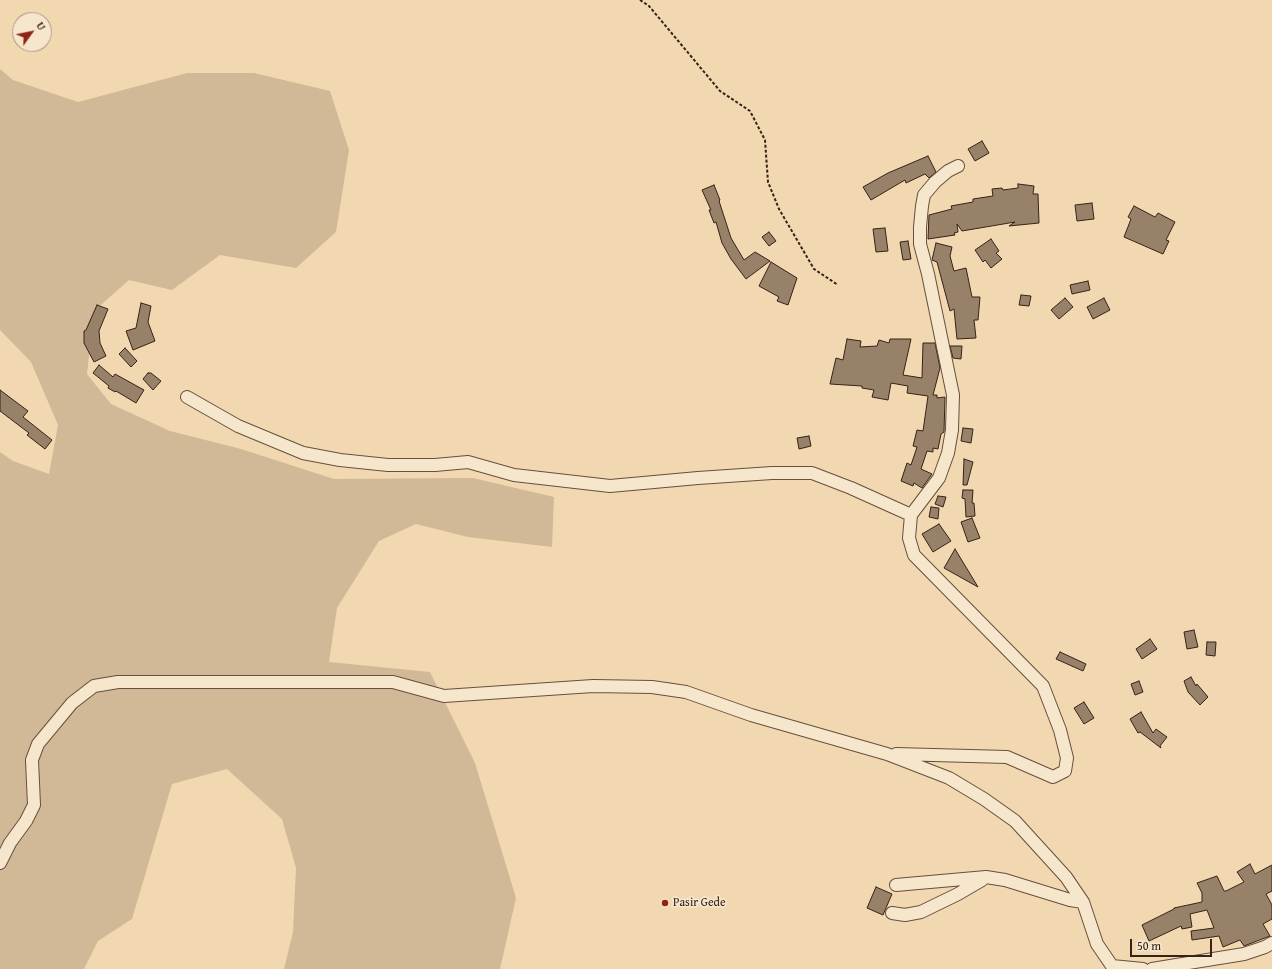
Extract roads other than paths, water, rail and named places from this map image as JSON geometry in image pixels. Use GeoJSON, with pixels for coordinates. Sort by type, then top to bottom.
{"type":"FeatureCollection","features":[{"type":"Feature","properties":{"kind":"street"},"geometry":{"type":"LineString","coordinates":[[887,754],[1007,757],[1053,776],[1065,771],[1067,758],[1060,730],[1043,686],[914,555],[909,538],[911,515],[939,478],[948,453],[952,430],[953,395],[928,274],[920,244],[922,206],[924,195],[935,182],[948,171],[958,166]]}},
{"type":"Feature","properties":{"kind":"street"},"geometry":{"type":"LineString","coordinates":[[186,397],[238,426],[303,453],[340,460],[388,465],[435,465],[468,462],[514,475],[610,486],[705,477],[772,473],[812,473],[852,488],[911,515]]}},
{"type":"Feature","properties":{"kind":"street"},"geometry":{"type":"LineString","coordinates":[[0,863],[10,843],[26,821],[34,804],[32,760],[38,744],[72,703],[94,686],[118,682],[393,682],[444,696],[592,686],[652,687],[686,692],[750,715],[887,754],[949,778],[984,798],[1016,821],[1066,877],[1083,902],[1097,944],[1112,966],[1143,969]]}},
{"type":"Feature","properties":{"kind":"street"},"geometry":{"type":"LineString","coordinates":[[896,885],[986,877],[1005,880],[1056,896],[1083,902]]}},
{"type":"Feature","properties":{"kind":"street"},"geometry":{"type":"LineString","coordinates":[[892,913],[905,915],[921,912],[958,894],[986,877]]}},
{"type":"Feature","properties":{"kind":"street"},"geometry":{"type":"LineString","coordinates":[[1152,969],[1244,954],[1272,943]]}},
{"type":"Feature","properties":{"kind":"place","name":"Pasir Gede"},"geometry":{"type":"Point","coordinates":[665,903]}}]}
